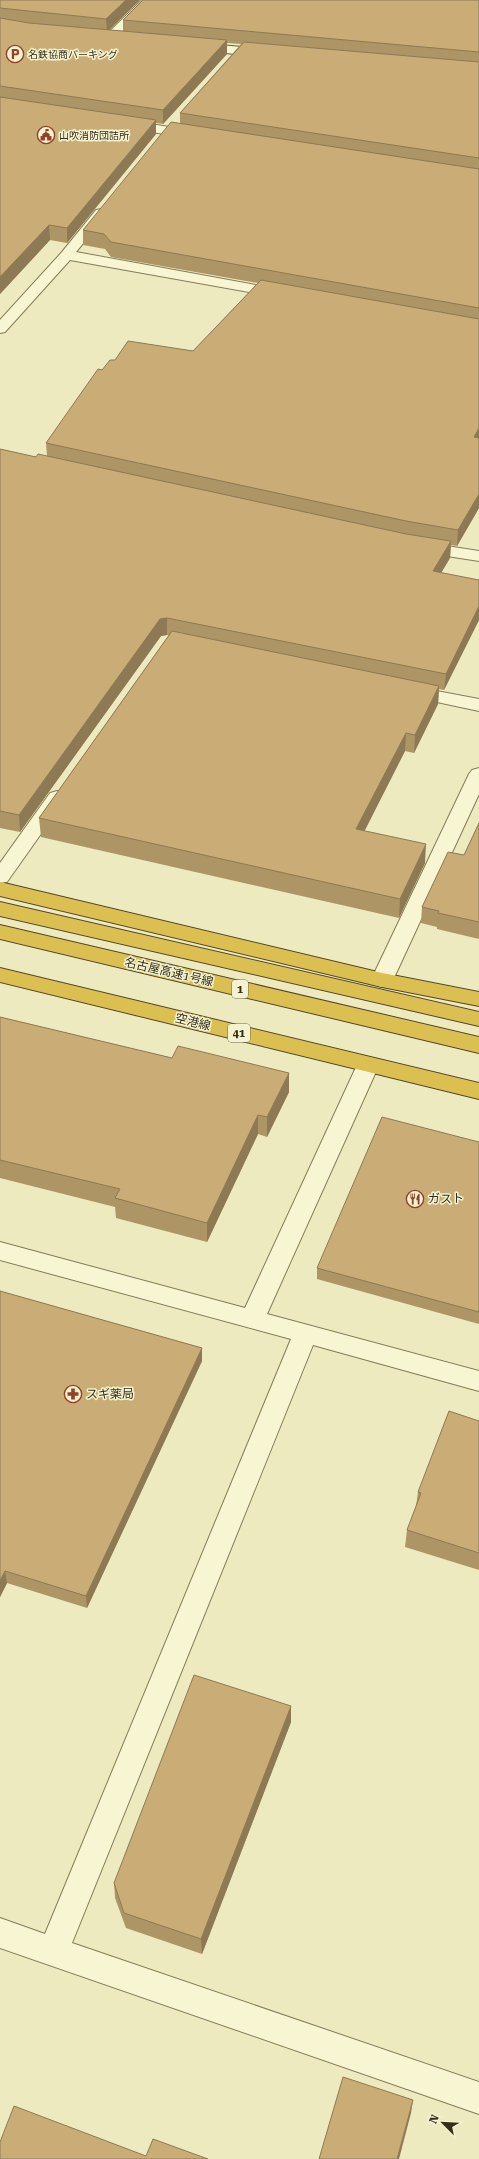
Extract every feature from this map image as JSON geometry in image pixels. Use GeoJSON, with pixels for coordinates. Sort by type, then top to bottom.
{"type":"FeatureCollection","features":[{"type":"Feature","properties":{"kind":"highway"},"geometry":{"type":"LineString","coordinates":[[0,889],[382,980],[479,999]]}},
{"type":"Feature","properties":{"kind":"highway","name":"名古屋高速1号線"},"geometry":{"type":"LineString","coordinates":[[0,909],[479,1019]]}},
{"type":"Feature","properties":{"kind":"highway","name":"名古屋高速1号線"},"geometry":{"type":"LineString","coordinates":[[0,932],[479,1045]]}},
{"type":"Feature","properties":{"kind":"highway","name":"空港線"},"geometry":{"type":"LineString","coordinates":[[0,975],[479,1091]]}},
{"type":"Feature","properties":{"kind":"street"},"geometry":{"type":"LineString","coordinates":[[110,38],[149,0]]}},
{"type":"Feature","properties":{"kind":"street"},"geometry":{"type":"LineString","coordinates":[[96,37],[125,40]]}},
{"type":"Feature","properties":{"kind":"street"},"geometry":{"type":"LineString","coordinates":[[186,45],[278,54]]}},
{"type":"Feature","properties":{"kind":"street"},"geometry":{"type":"LineString","coordinates":[[229,62],[239,51]]}},
{"type":"Feature","properties":{"kind":"street"},"geometry":{"type":"LineString","coordinates":[[157,143],[177,119]]}},
{"type":"Feature","properties":{"kind":"street"},"geometry":{"type":"LineString","coordinates":[[114,122],[206,137]]}},
{"type":"Feature","properties":{"kind":"street"},"geometry":{"type":"LineString","coordinates":[[0,329],[67,255],[107,205]]}},
{"type":"Feature","properties":{"kind":"street"},"geometry":{"type":"LineString","coordinates":[[67,255],[300,297]]}},
{"type":"Feature","properties":{"kind":"street"},"geometry":{"type":"LineString","coordinates":[[405,544],[479,556]]}},
{"type":"Feature","properties":{"kind":"street"},"geometry":{"type":"LineString","coordinates":[[393,688],[479,705]]}},
{"type":"Feature","properties":{"kind":"street"},"geometry":{"type":"LineString","coordinates":[[382,980],[479,774]]}},
{"type":"Feature","properties":{"kind":"street"},"geometry":{"type":"LineString","coordinates":[[0,877],[66,784]]}},
{"type":"Feature","properties":{"kind":"street"},"geometry":{"type":"LineString","coordinates":[[252,1320],[368,1065]]}},
{"type":"Feature","properties":{"kind":"street"},"geometry":{"type":"LineString","coordinates":[[0,1251],[479,1381]]}},
{"type":"Feature","properties":{"kind":"street"},"geometry":{"type":"LineString","coordinates":[[54,1952],[305,1334]]}},
{"type":"Feature","properties":{"kind":"street"},"geometry":{"type":"LineString","coordinates":[[0,1933],[479,2098]]}},
{"type":"Feature","properties":{"kind":"building"},"geometry":{"type":"Polygon","coordinates":[[[0,0],[126,0],[106,19],[0,8],[0,0]]]}},
{"type":"Feature","properties":{"kind":"building"},"geometry":{"type":"Polygon","coordinates":[[[143,0],[479,0],[479,52],[123,20],[143,0]]]}},
{"type":"Feature","properties":{"kind":"building"},"geometry":{"type":"Polygon","coordinates":[[[0,18],[29,23],[227,40],[163,110],[0,86],[0,18]]]}},
{"type":"Feature","properties":{"kind":"building"},"geometry":{"type":"Polygon","coordinates":[[[244,42],[479,62],[479,158],[180,113],[244,42]]]}},
{"type":"Feature","properties":{"kind":"building"},"geometry":{"type":"Polygon","coordinates":[[[0,97],[156,120],[67,228],[49,225],[0,277],[0,97]]]}},
{"type":"Feature","properties":{"kind":"building"},"geometry":{"type":"Polygon","coordinates":[[[171,122],[479,169],[479,308],[111,242],[104,234],[83,230],[171,122]]]}},
{"type":"Feature","properties":{"kind":"building"},"geometry":{"type":"Polygon","coordinates":[[[261,280],[479,319],[479,428],[474,437],[479,438],[479,494],[458,530],[406,521],[46,443],[98,369],[102,370],[110,360],[115,360],[128,341],[193,351],[261,280]]]}},
{"type":"Feature","properties":{"kind":"building"},"geometry":{"type":"Polygon","coordinates":[[[0,449],[36,457],[38,454],[406,534],[451,541],[433,571],[479,580],[479,606],[446,674],[167,618],[160,619],[19,815],[0,811],[0,449]]]}},
{"type":"Feature","properties":{"kind":"building"},"geometry":{"type":"Polygon","coordinates":[[[172,631],[439,686],[415,735],[406,733],[356,829],[426,844],[400,899],[39,818],[172,631]]]}},
{"type":"Feature","properties":{"kind":"building"},"geometry":{"type":"Polygon","coordinates":[[[479,823],[479,922],[438,913],[439,911],[422,907],[448,852],[464,855],[479,823]]]}},
{"type":"Feature","properties":{"kind":"building"},"geometry":{"type":"Polygon","coordinates":[[[0,1017],[172,1058],[178,1046],[289,1073],[267,1117],[258,1115],[207,1223],[115,1198],[120,1189],[0,1160],[0,1017]]]}},
{"type":"Feature","properties":{"kind":"building","name":"ガスト"},"geometry":{"type":"Polygon","coordinates":[[[382,1117],[479,1142],[479,1312],[317,1268],[382,1117]]]}},
{"type":"Feature","properties":{"kind":"building"},"geometry":{"type":"Polygon","coordinates":[[[0,1291],[202,1348],[86,1596],[5,1571],[0,1581],[0,1291]]]}},
{"type":"Feature","properties":{"kind":"building"},"geometry":{"type":"Polygon","coordinates":[[[449,1411],[479,1421],[479,1553],[407,1530],[421,1493],[418,1492],[449,1411]]]}},
{"type":"Feature","properties":{"kind":"building"},"geometry":{"type":"Polygon","coordinates":[[[194,1675],[291,1706],[201,1939],[124,1913],[114,1883],[194,1675]]]}},
{"type":"Feature","properties":{"kind":"building"},"geometry":{"type":"Polygon","coordinates":[[[343,2077],[413,2100],[397,2159],[319,2159],[343,2077]]]}},
{"type":"Feature","properties":{"kind":"building"},"geometry":{"type":"Polygon","coordinates":[[[14,2106],[146,2156],[153,2139],[208,2159],[0,2159],[0,2142],[14,2106]]]}},
{"type":"Feature","properties":{"kind":"place","name":"名鉄協商パーキング"},"geometry":{"type":"Point","coordinates":[15,54]}},
{"type":"Feature","properties":{"kind":"place","name":"山吹消防団詰所"},"geometry":{"type":"Point","coordinates":[46,135]}},
{"type":"Feature","properties":{"kind":"place","name":"ガスト"},"geometry":{"type":"Point","coordinates":[415,1199]}},
{"type":"Feature","properties":{"kind":"place","name":"スギ薬局"},"geometry":{"type":"Point","coordinates":[73,1394]}}]}
